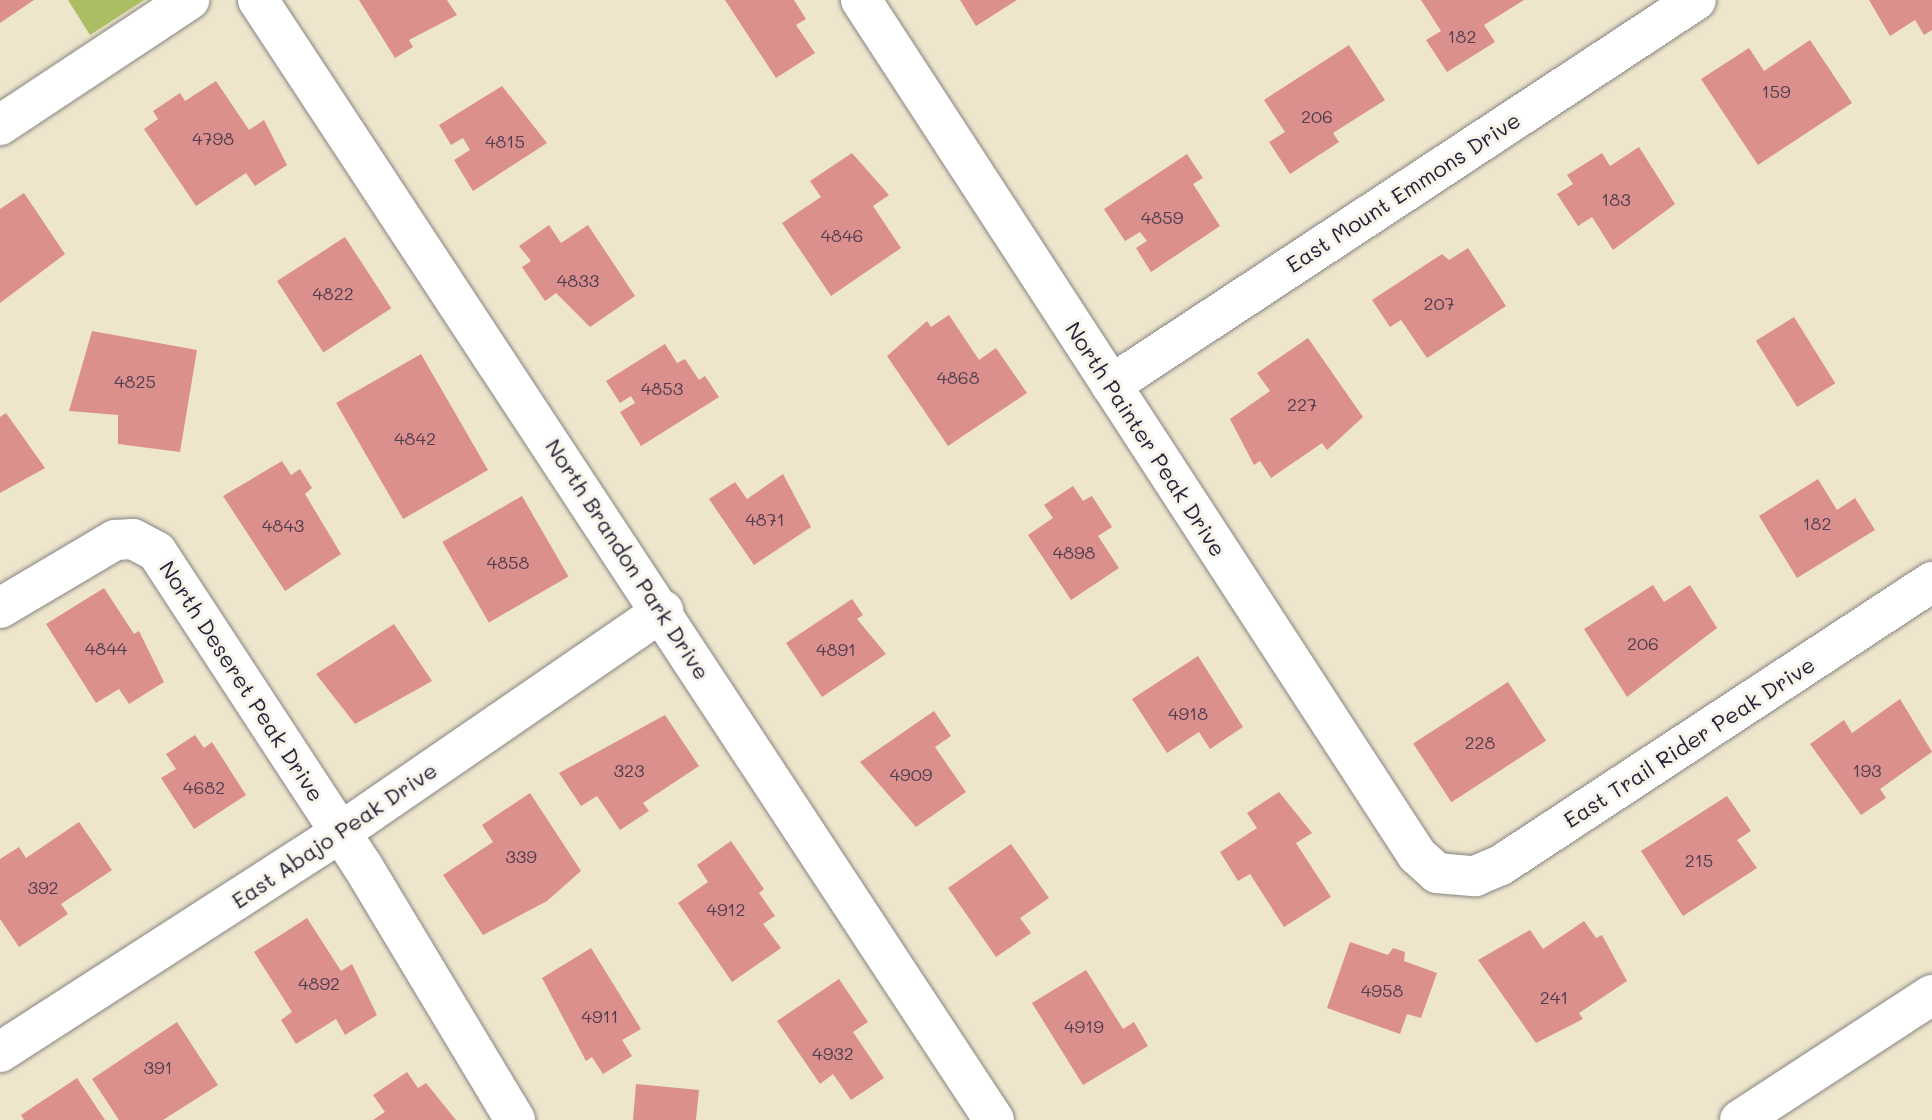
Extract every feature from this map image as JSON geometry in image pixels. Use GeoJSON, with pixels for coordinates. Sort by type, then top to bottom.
{"type":"FeatureCollection","features":[{"type":"Feature","properties":{"kind":"street"},"geometry":{"type":"LineString","coordinates":[[0,125],[189,0]]}},
{"type":"Feature","properties":{"kind":"street","name":"North Brandon Park Drive"},"geometry":{"type":"LineString","coordinates":[[258,0],[663,611],[994,1120]]}},
{"type":"Feature","properties":{"kind":"street","name":"North Painter Peak Drive"},"geometry":{"type":"LineString","coordinates":[[861,0],[1417,855],[1437,873]]}},
{"type":"Feature","properties":{"kind":"street","name":"East Mount Emmons Drive"},"geometry":{"type":"LineString","coordinates":[[1111,385],[1696,0]]}},
{"type":"Feature","properties":{"kind":"street","name":"North Deseret Peak Drive"},"geometry":{"type":"LineString","coordinates":[[0,608],[99,546],[133,539],[157,552],[341,832],[515,1120]]}},
{"type":"Feature","properties":{"kind":"street","name":"East Trail Rider Peak Drive"},"geometry":{"type":"LineString","coordinates":[[1437,873],[1475,876],[1501,865],[1932,582]]}},
{"type":"Feature","properties":{"kind":"street","name":"East Abajo Peak Drive"},"geometry":{"type":"LineString","coordinates":[[0,1052],[341,832],[663,611]]}},
{"type":"Feature","properties":{"kind":"street"},"geometry":{"type":"LineString","coordinates":[[1740,1120],[1932,995]]}},
{"type":"Feature","properties":{"kind":"green space"},"geometry":{"type":"Polygon","coordinates":[[[68,0],[144,0],[90,35],[68,0]]]}},
{"type":"Feature","properties":{"kind":"building"},"geometry":{"type":"Polygon","coordinates":[[[0,0],[34,0],[0,23],[0,0]]]}},
{"type":"Feature","properties":{"kind":"building"},"geometry":{"type":"Polygon","coordinates":[[[359,0],[447,0],[457,15],[409,40],[413,47],[395,58],[359,0]]]}},
{"type":"Feature","properties":{"kind":"building"},"geometry":{"type":"Polygon","coordinates":[[[725,0],[794,0],[806,19],[796,25],[815,53],[776,78],[725,0]]]}},
{"type":"Feature","properties":{"kind":"building"},"geometry":{"type":"Polygon","coordinates":[[[960,0],[1017,0],[976,26],[960,0]]]}},
{"type":"Feature","properties":{"kind":"building"},"geometry":{"type":"Polygon","coordinates":[[[1421,0],[1524,0],[1484,25],[1495,42],[1447,72],[1426,40],[1441,31],[1421,0]]]}},
{"type":"Feature","properties":{"kind":"building"},"geometry":{"type":"Polygon","coordinates":[[[1869,0],[1932,0],[1932,30],[1924,35],[1915,20],[1890,36],[1869,0]]]}},
{"type":"Feature","properties":{"kind":"building"},"geometry":{"type":"Polygon","coordinates":[[[1810,40],[1852,103],[1758,165],[1701,79],[1749,48],[1764,71],[1810,40]]]}},
{"type":"Feature","properties":{"kind":"building"},"geometry":{"type":"Polygon","coordinates":[[[1349,45],[1385,100],[1333,133],[1339,142],[1290,174],[1269,142],[1285,132],[1264,100],[1349,45]]]}},
{"type":"Feature","properties":{"kind":"building"},"geometry":{"type":"Polygon","coordinates":[[[216,81],[249,130],[264,120],[287,165],[255,186],[246,173],[196,206],[144,129],[158,119],[153,111],[180,93],[185,101],[216,81]]]}},
{"type":"Feature","properties":{"kind":"building"},"geometry":{"type":"Polygon","coordinates":[[[502,86],[547,143],[473,191],[454,160],[470,150],[463,138],[451,145],[439,125],[502,86]]]}},
{"type":"Feature","properties":{"kind":"building"},"geometry":{"type":"Polygon","coordinates":[[[1639,147],[1675,204],[1613,250],[1592,217],[1578,226],[1557,194],[1573,184],[1567,175],[1602,153],[1610,166],[1639,147]]]}},
{"type":"Feature","properties":{"kind":"building"},"geometry":{"type":"Polygon","coordinates":[[[852,153],[889,195],[873,206],[901,248],[831,296],[782,223],[821,197],[810,181],[852,153]]]}},
{"type":"Feature","properties":{"kind":"building"},"geometry":{"type":"Polygon","coordinates":[[[1187,154],[1203,178],[1193,184],[1220,226],[1151,272],[1136,248],[1147,241],[1140,232],[1125,241],[1104,209],[1187,154]]]}},
{"type":"Feature","properties":{"kind":"building"},"geometry":{"type":"Polygon","coordinates":[[[24,193],[65,254],[0,303],[0,209],[24,193]]]}},
{"type":"Feature","properties":{"kind":"building"},"geometry":{"type":"Polygon","coordinates":[[[549,225],[561,243],[588,225],[635,296],[590,327],[556,293],[545,301],[522,267],[531,261],[519,246],[549,225]]]}},
{"type":"Feature","properties":{"kind":"building"},"geometry":{"type":"Polygon","coordinates":[[[345,237],[391,308],[323,352],[277,281],[345,237]]]}},
{"type":"Feature","properties":{"kind":"building"},"geometry":{"type":"Polygon","coordinates":[[[1468,248],[1506,306],[1427,358],[1401,320],[1390,327],[1372,300],[1442,254],[1449,260],[1468,248]]]}},
{"type":"Feature","properties":{"kind":"building"},"geometry":{"type":"Polygon","coordinates":[[[949,315],[979,360],[996,348],[1027,393],[948,446],[887,356],[927,321],[931,327],[949,315]]]}},
{"type":"Feature","properties":{"kind":"building"},"geometry":{"type":"Polygon","coordinates":[[[1794,317],[1835,383],[1797,407],[1756,341],[1794,317]]]}},
{"type":"Feature","properties":{"kind":"building"},"geometry":{"type":"Polygon","coordinates":[[[92,331],[197,350],[180,452],[118,444],[118,415],[69,411],[92,331]]]}},
{"type":"Feature","properties":{"kind":"building"},"geometry":{"type":"Polygon","coordinates":[[[1308,338],[1363,417],[1327,450],[1322,443],[1271,478],[1260,461],[1254,465],[1230,419],[1270,391],[1257,373],[1308,338]]]}},
{"type":"Feature","properties":{"kind":"building"},"geometry":{"type":"Polygon","coordinates":[[[665,344],[677,363],[685,359],[699,380],[705,376],[719,397],[641,446],[620,412],[635,403],[631,396],[620,403],[606,381],[665,344]]]}},
{"type":"Feature","properties":{"kind":"building"},"geometry":{"type":"Polygon","coordinates":[[[421,354],[488,470],[403,519],[336,403],[421,354]]]}},
{"type":"Feature","properties":{"kind":"building"},"geometry":{"type":"Polygon","coordinates":[[[6,413],[45,468],[0,493],[0,417],[6,413]]]}},
{"type":"Feature","properties":{"kind":"building"},"geometry":{"type":"Polygon","coordinates":[[[282,461],[291,475],[300,469],[312,488],[305,494],[341,554],[285,591],[223,496],[282,461]]]}},
{"type":"Feature","properties":{"kind":"building"},"geometry":{"type":"Polygon","coordinates":[[[783,474],[811,527],[754,565],[709,499],[735,482],[747,499],[783,474]]]}},
{"type":"Feature","properties":{"kind":"building"},"geometry":{"type":"Polygon","coordinates":[[[1818,479],[1837,510],[1855,498],[1875,530],[1797,578],[1759,516],[1818,479]]]}},
{"type":"Feature","properties":{"kind":"building"},"geometry":{"type":"Polygon","coordinates":[[[1073,486],[1083,501],[1092,496],[1112,527],[1098,536],[1119,568],[1071,600],[1028,535],[1053,518],[1044,505],[1073,486]]]}},
{"type":"Feature","properties":{"kind":"building"},"geometry":{"type":"Polygon","coordinates":[[[522,496],[568,577],[489,623],[442,542],[522,496]]]}},
{"type":"Feature","properties":{"kind":"building"},"geometry":{"type":"Polygon","coordinates":[[[1653,585],[1664,602],[1690,585],[1717,628],[1627,697],[1584,629],[1653,585]]]}},
{"type":"Feature","properties":{"kind":"building"},"geometry":{"type":"Polygon","coordinates":[[[104,588],[134,634],[139,631],[164,682],[129,704],[119,689],[96,703],[46,624],[104,588]]]}},
{"type":"Feature","properties":{"kind":"building"},"geometry":{"type":"Polygon","coordinates":[[[852,599],[863,615],[857,619],[886,654],[822,697],[786,643],[852,599]]]}},
{"type":"Feature","properties":{"kind":"building"},"geometry":{"type":"Polygon","coordinates":[[[394,624],[432,681],[355,724],[316,674],[394,624]]]}},
{"type":"Feature","properties":{"kind":"building"},"geometry":{"type":"Polygon","coordinates":[[[1198,656],[1243,727],[1210,749],[1199,732],[1167,753],[1132,699],[1198,656]]]}},
{"type":"Feature","properties":{"kind":"building"},"geometry":{"type":"Polygon","coordinates":[[[1508,682],[1546,741],[1451,802],[1413,744],[1508,682]]]}},
{"type":"Feature","properties":{"kind":"building"},"geometry":{"type":"Polygon","coordinates":[[[1900,699],[1932,752],[1880,789],[1886,798],[1861,815],[1810,744],[1844,720],[1852,733],[1900,699]]]}},
{"type":"Feature","properties":{"kind":"building"},"geometry":{"type":"Polygon","coordinates":[[[934,711],[951,736],[935,747],[966,792],[916,827],[860,762],[934,711]]]}},
{"type":"Feature","properties":{"kind":"building"},"geometry":{"type":"Polygon","coordinates":[[[665,715],[699,766],[643,803],[649,811],[620,830],[597,796],[581,806],[559,773],[665,715]]]}},
{"type":"Feature","properties":{"kind":"building"},"geometry":{"type":"Polygon","coordinates":[[[195,735],[204,748],[212,742],[246,795],[194,829],[161,778],[176,769],[166,754],[195,735]]]}},
{"type":"Feature","properties":{"kind":"building"},"geometry":{"type":"Polygon","coordinates":[[[1279,792],[1312,833],[1296,843],[1331,897],[1284,927],[1250,874],[1238,881],[1220,852],[1257,828],[1247,813],[1279,792]]]}},
{"type":"Feature","properties":{"kind":"building"},"geometry":{"type":"Polygon","coordinates":[[[530,793],[581,871],[547,901],[483,935],[443,875],[493,842],[482,825],[530,793]]]}},
{"type":"Feature","properties":{"kind":"building"},"geometry":{"type":"Polygon","coordinates":[[[1727,796],[1751,831],[1737,840],[1757,868],[1683,916],[1641,851],[1727,796]]]}},
{"type":"Feature","properties":{"kind":"building"},"geometry":{"type":"Polygon","coordinates":[[[79,822],[112,870],[61,904],[68,914],[19,947],[0,919],[0,859],[19,847],[26,858],[79,822]]]}},
{"type":"Feature","properties":{"kind":"building"},"geometry":{"type":"Polygon","coordinates":[[[731,841],[764,889],[759,893],[775,916],[763,924],[781,948],[732,982],[678,903],[708,882],[697,865],[731,841]]]}},
{"type":"Feature","properties":{"kind":"building"},"geometry":{"type":"Polygon","coordinates":[[[1011,844],[1049,898],[1020,918],[1031,933],[996,957],[948,888],[1011,844]]]}},
{"type":"Feature","properties":{"kind":"building"},"geometry":{"type":"Polygon","coordinates":[[[307,918],[341,971],[352,964],[377,1015],[345,1035],[336,1019],[296,1044],[281,1020],[292,1012],[254,952],[307,918]]]}},
{"type":"Feature","properties":{"kind":"building"},"geometry":{"type":"Polygon","coordinates":[[[1584,921],[1596,938],[1602,935],[1627,981],[1579,1013],[1583,1019],[1536,1043],[1478,960],[1530,930],[1543,949],[1584,921]]]}},
{"type":"Feature","properties":{"kind":"building"},"geometry":{"type":"Polygon","coordinates":[[[1350,942],[1388,955],[1393,948],[1405,952],[1404,961],[1437,973],[1421,1018],[1407,1014],[1400,1034],[1327,1008],[1350,942]]]}},
{"type":"Feature","properties":{"kind":"building"},"geometry":{"type":"Polygon","coordinates":[[[591,948],[641,1029],[622,1040],[632,1056],[603,1074],[592,1057],[586,1061],[542,978],[591,948]]]}},
{"type":"Feature","properties":{"kind":"building"},"geometry":{"type":"Polygon","coordinates":[[[1086,970],[1123,1029],[1134,1022],[1148,1046],[1083,1085],[1032,1003],[1086,970]]]}},
{"type":"Feature","properties":{"kind":"building"},"geometry":{"type":"Polygon","coordinates":[[[839,979],[868,1022],[853,1032],[884,1078],[851,1100],[833,1074],[820,1084],[777,1021],[839,979]]]}},
{"type":"Feature","properties":{"kind":"building"},"geometry":{"type":"Polygon","coordinates":[[[177,1022],[218,1085],[163,1120],[119,1120],[92,1079],[177,1022]]]}},
{"type":"Feature","properties":{"kind":"building"},"geometry":{"type":"Polygon","coordinates":[[[407,1072],[418,1088],[426,1083],[456,1120],[373,1120],[385,1112],[373,1095],[407,1072]]]}},
{"type":"Feature","properties":{"kind":"building"},"geometry":{"type":"Polygon","coordinates":[[[77,1078],[105,1120],[24,1120],[21,1115],[77,1078]]]}},
{"type":"Feature","properties":{"kind":"building"},"geometry":{"type":"Polygon","coordinates":[[[636,1084],[699,1090],[696,1120],[633,1120],[636,1084]]]}}]}
